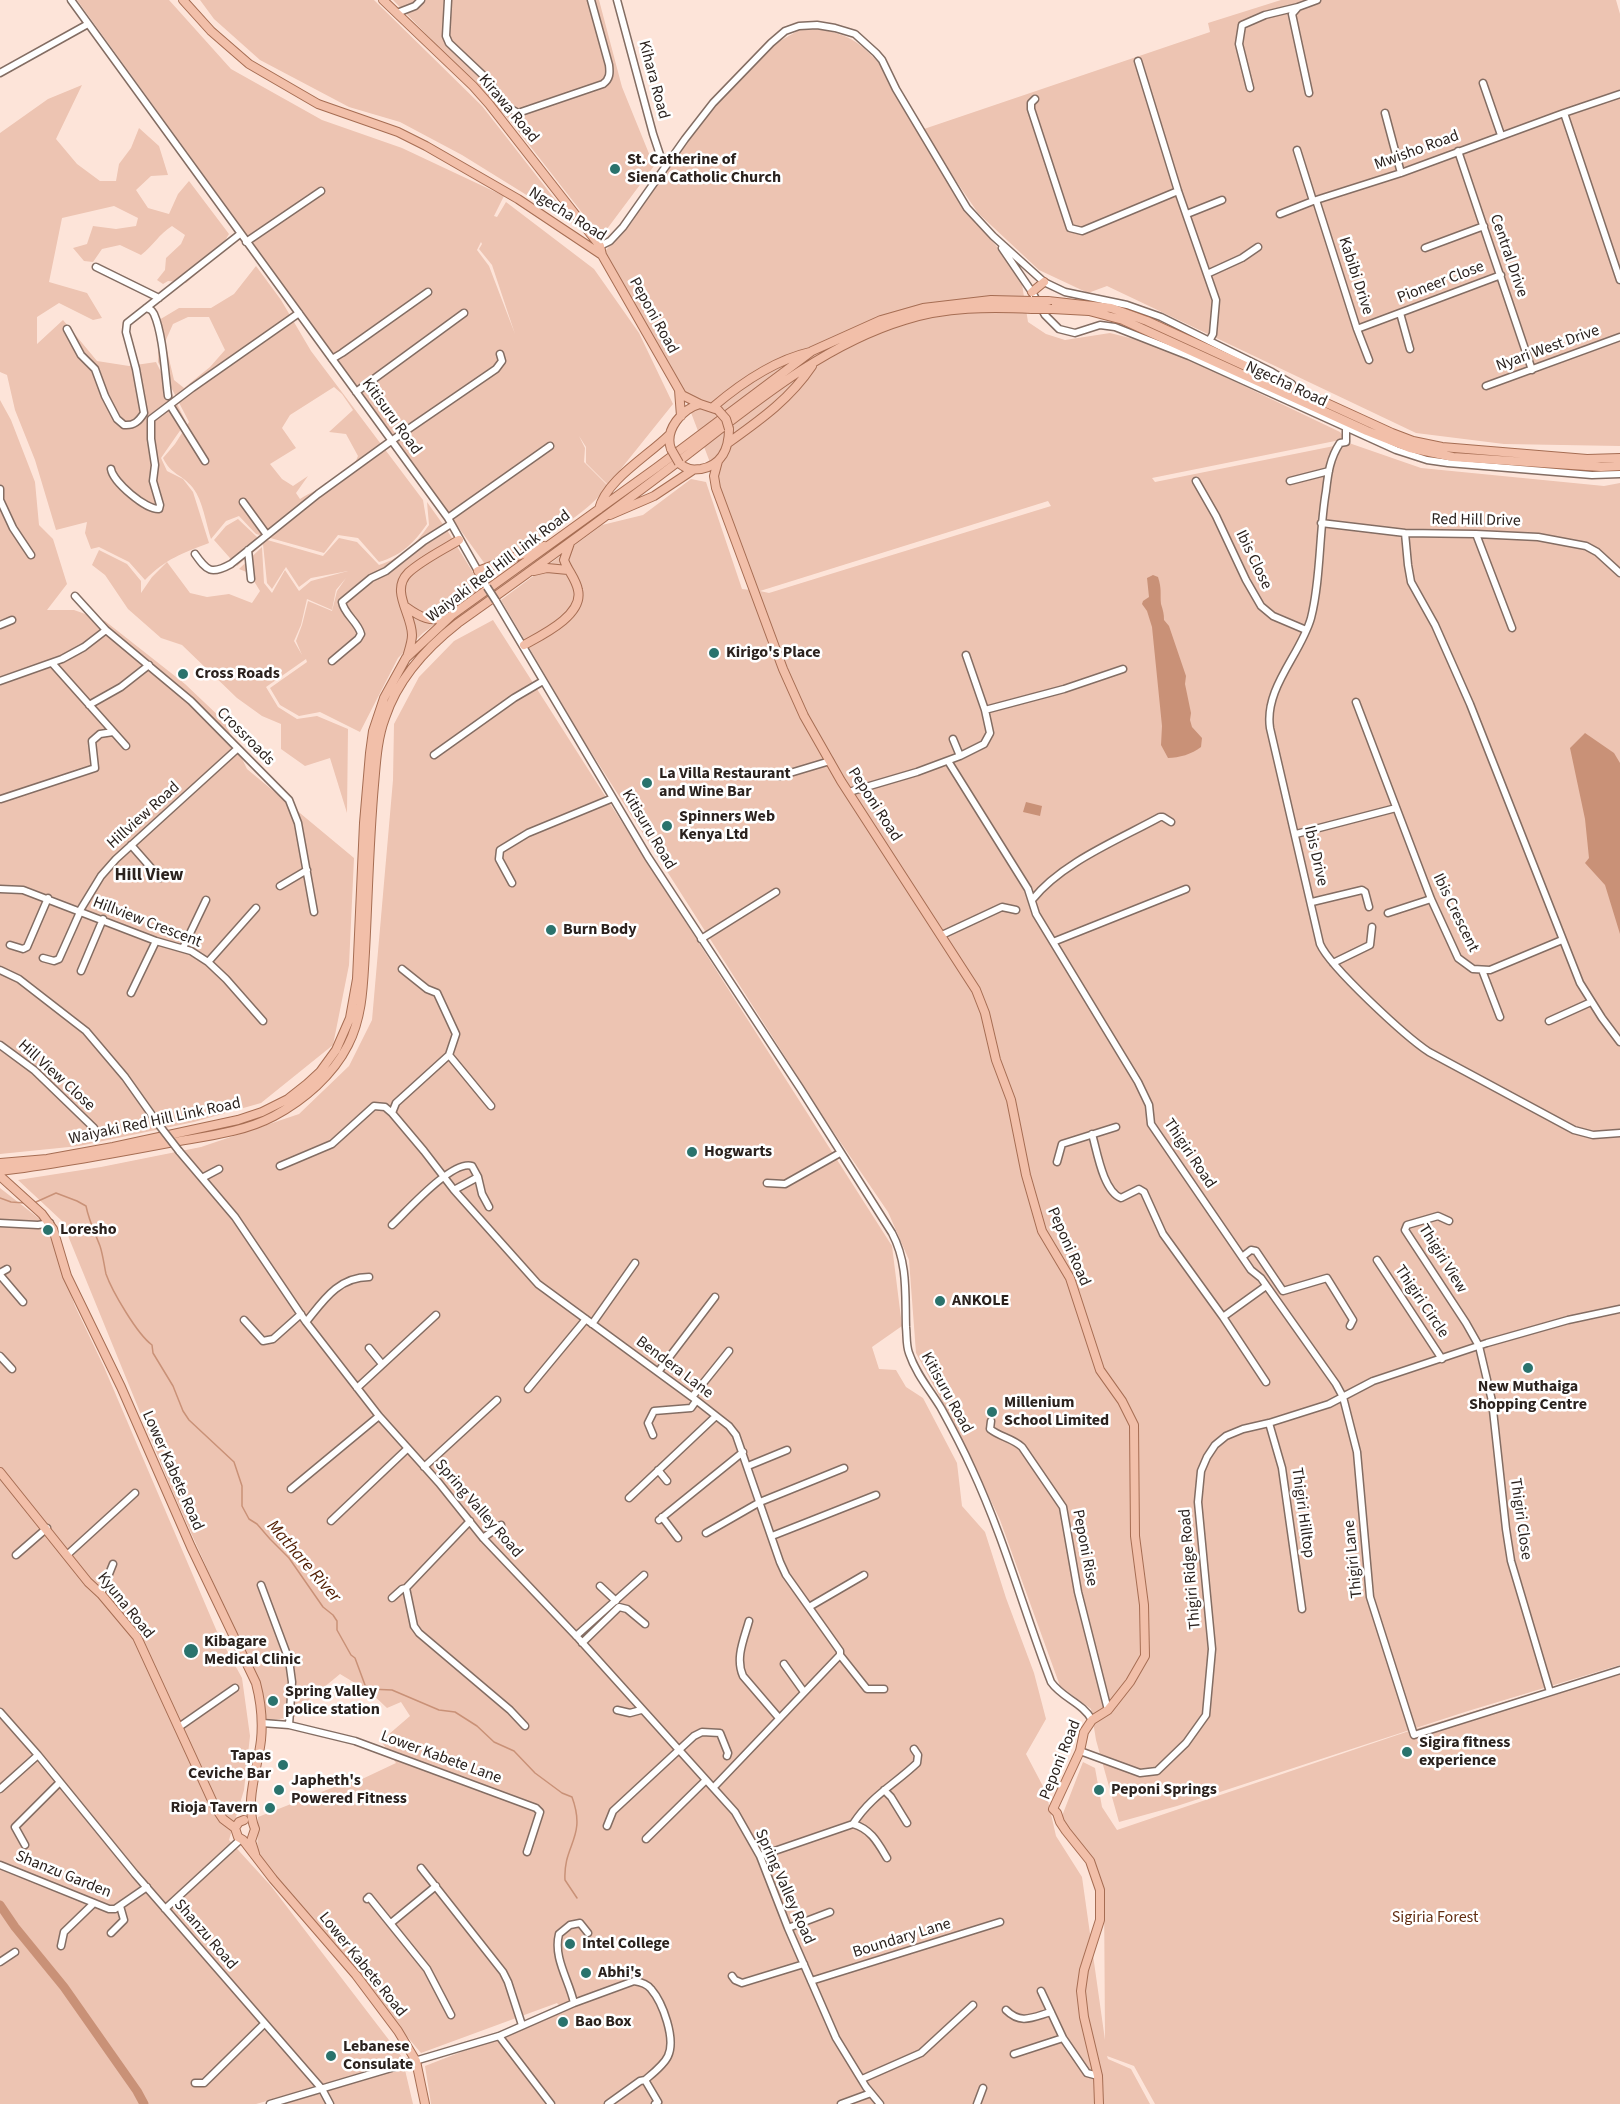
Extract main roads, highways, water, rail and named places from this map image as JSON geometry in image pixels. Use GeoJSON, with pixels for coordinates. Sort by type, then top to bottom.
{"type":"FeatureCollection","features":[{"type":"Feature","properties":{"kind":"main road","name":"Ngecha Road"},"geometry":{"type":"LineString","coordinates":[[183,0],[211,31],[249,64],[318,104],[398,132],[426,146],[518,199],[602,255]]}},
{"type":"Feature","properties":{"kind":"main road","name":"Kirawa Road"},"geometry":{"type":"LineString","coordinates":[[383,0],[489,104],[600,246]]}},
{"type":"Feature","properties":{"kind":"main road","name":"Ngecha Road"},"geometry":{"type":"LineString","coordinates":[[600,246],[602,255]]}},
{"type":"Feature","properties":{"kind":"main road","name":"Peponi Road"},"geometry":{"type":"LineString","coordinates":[[602,255],[679,390],[686,398],[700,404]]}},
{"type":"Feature","properties":{"kind":"main road"},"geometry":{"type":"LineString","coordinates":[[1044,282],[1032,300],[1147,321],[1392,433],[1426,445],[1587,459],[1620,458]]}},
{"type":"Feature","properties":{"kind":"main road","name":"Waiyaki Red Hill Link Road"},"geometry":{"type":"LineString","coordinates":[[1,1169],[98,1157],[235,1131],[257,1124],[294,1104],[329,1073],[348,1045],[355,1029],[361,1002],[377,749],[385,715],[405,676],[427,650],[458,623],[571,541],[601,513],[812,351],[881,320],[923,308],[991,300],[1032,300]]}},
{"type":"Feature","properties":{"kind":"main road","name":"Waiyaki Red Hill Link Road"},"geometry":{"type":"LineString","coordinates":[[1,1169],[238,1120],[262,1112],[288,1099],[320,1072],[341,1041],[350,1018],[357,979],[364,815],[373,731],[384,699],[406,658],[453,615],[814,362],[851,341],[904,320],[921,316],[1032,300]]}},
{"type":"Feature","properties":{"kind":"main road"},"geometry":{"type":"LineString","coordinates":[[1123,316],[1280,394],[1388,440],[1428,453],[1453,457],[1601,467],[1620,466]]}},
{"type":"Feature","properties":{"kind":"main road"},"geometry":{"type":"LineString","coordinates":[[716,409],[757,375],[794,356],[812,351]]}},
{"type":"Feature","properties":{"kind":"main road"},"geometry":{"type":"LineString","coordinates":[[714,484],[718,461],[728,443],[783,402],[814,362]]}},
{"type":"Feature","properties":{"kind":"main road","name":"Peponi Road"},"geometry":{"type":"LineString","coordinates":[[679,390],[681,416]]}},
{"type":"Feature","properties":{"kind":"main road"},"geometry":{"type":"LineString","coordinates":[[718,461],[696,470],[654,496],[619,512],[601,513],[604,496],[626,471],[669,435],[689,408],[700,404],[716,409],[726,419],[729,429],[728,443]]}},
{"type":"Feature","properties":{"kind":"main road"},"geometry":{"type":"LineString","coordinates":[[669,435],[671,449],[679,464],[686,469],[696,470]]}},
{"type":"Feature","properties":{"kind":"main road","name":"Peponi Road"},"geometry":{"type":"LineString","coordinates":[[696,470],[714,484],[783,669],[804,716],[849,792],[966,972],[981,1001],[996,1060],[1011,1100],[1026,1175],[1042,1231],[1070,1278],[1100,1370],[1122,1401],[1134,1425],[1135,1536],[1144,1605],[1145,1656],[1108,1710],[1092,1720],[1083,1735],[1080,1751],[1053,1809],[1057,1813],[1059,1822],[1090,1861],[1100,1890],[1100,1920],[1084,1970],[1081,1991],[1084,2017],[1098,2076],[1099,2104]]}},
{"type":"Feature","properties":{"kind":"main road"},"geometry":{"type":"LineString","coordinates":[[406,658],[412,636],[400,591],[403,582],[408,574],[459,540]]}},
{"type":"Feature","properties":{"kind":"main road"},"geometry":{"type":"LineString","coordinates":[[524,645],[562,621],[576,607],[579,594],[568,570],[565,556],[571,541]]}},
{"type":"Feature","properties":{"kind":"main road"},"geometry":{"type":"LineString","coordinates":[[478,571],[555,542]]}},
{"type":"Feature","properties":{"kind":"main road"},"geometry":{"type":"LineString","coordinates":[[527,573],[547,567],[568,570]]}},
{"type":"Feature","properties":{"kind":"main road"},"geometry":{"type":"LineString","coordinates":[[405,607],[429,620],[453,615]]}},
{"type":"Feature","properties":{"kind":"main road","name":"Lower Kabete Road"},"geometry":{"type":"LineString","coordinates":[[1,1169],[50,1223],[67,1276],[121,1387],[191,1547],[249,1666],[261,1702],[262,1723],[252,1799],[246,1808],[243,1823]]}},
{"type":"Feature","properties":{"kind":"main road","name":"Kyuna Road"},"geometry":{"type":"LineString","coordinates":[[0,1472],[88,1582],[137,1637],[215,1807],[223,1819],[243,1823],[236,1834],[245,1839]]}},
{"type":"Feature","properties":{"kind":"main road"},"geometry":{"type":"LineString","coordinates":[[243,1823],[255,1829],[245,1839]]}},
{"type":"Feature","properties":{"kind":"main road","name":"Lower Kabete Road"},"geometry":{"type":"LineString","coordinates":[[245,1839],[273,1880],[398,2031],[416,2061],[425,2104]]}},
{"type":"Feature","properties":{"kind":"waterway","name":"Mathare River"},"geometry":{"type":"LineString","coordinates":[[36,1202],[56,1193],[86,1206],[109,1281],[132,1322],[152,1345],[153,1353],[173,1386],[183,1411],[189,1420],[234,1462],[242,1486],[242,1506],[249,1519],[257,1524],[289,1558],[323,1607],[333,1615],[337,1621],[337,1630],[355,1658],[365,1685],[369,1689],[392,1690],[439,1710],[455,1712],[477,1726],[494,1742],[514,1751],[535,1773],[562,1793],[572,1797],[577,1822],[567,1858],[565,1880],[577,1898]]}},
{"type":"Feature","properties":{"kind":"waterway"},"geometry":{"type":"LineString","coordinates":[[0,1198],[25,1203]]}},
{"type":"Feature","properties":{"kind":"waterway"},"geometry":{"type":"LineString","coordinates":[[0,1905],[64,1987],[144,2104]]}},
{"type":"Feature","properties":{"kind":"place","name":"St. Catherine of Siena Catholic Church"},"geometry":{"type":"Point","coordinates":[615,169]}},
{"type":"Feature","properties":{"kind":"place","name":"Kirigo's Place"},"geometry":{"type":"Point","coordinates":[714,653]}},
{"type":"Feature","properties":{"kind":"place","name":"Cross Roads"},"geometry":{"type":"Point","coordinates":[183,674]}},
{"type":"Feature","properties":{"kind":"place","name":"La Villa Restaurant and Wine Bar"},"geometry":{"type":"Point","coordinates":[647,783]}},
{"type":"Feature","properties":{"kind":"place","name":"Spinners Web Kenya Ltd"},"geometry":{"type":"Point","coordinates":[667,826]}},
{"type":"Feature","properties":{"kind":"place","name":"Burn Body"},"geometry":{"type":"Point","coordinates":[551,930]}},
{"type":"Feature","properties":{"kind":"place","name":"Hogwarts"},"geometry":{"type":"Point","coordinates":[692,1152]}},
{"type":"Feature","properties":{"kind":"place","name":"Loresho"},"geometry":{"type":"Point","coordinates":[48,1230]}},
{"type":"Feature","properties":{"kind":"place","name":"ANKOLE"},"geometry":{"type":"Point","coordinates":[940,1301]}},
{"type":"Feature","properties":{"kind":"place","name":"New Muthaiga Shopping Centre"},"geometry":{"type":"Point","coordinates":[1528,1368]}},
{"type":"Feature","properties":{"kind":"place","name":"Millenium School Limited"},"geometry":{"type":"Point","coordinates":[992,1412]}},
{"type":"Feature","properties":{"kind":"place","name":"Kibagare Medical Clinic"},"geometry":{"type":"Point","coordinates":[191,1651]}},
{"type":"Feature","properties":{"kind":"place","name":"Spring Valley police station"},"geometry":{"type":"Point","coordinates":[273,1701]}},
{"type":"Feature","properties":{"kind":"place","name":"Sigira fitness experience"},"geometry":{"type":"Point","coordinates":[1407,1752]}},
{"type":"Feature","properties":{"kind":"place","name":"Tapas Ceviche Bar"},"geometry":{"type":"Point","coordinates":[283,1765]}},
{"type":"Feature","properties":{"kind":"place","name":"Japheth's Powered Fitness"},"geometry":{"type":"Point","coordinates":[279,1790]}},
{"type":"Feature","properties":{"kind":"place","name":"Peponi Springs"},"geometry":{"type":"Point","coordinates":[1099,1790]}},
{"type":"Feature","properties":{"kind":"place","name":"Rioja Tavern"},"geometry":{"type":"Point","coordinates":[270,1808]}},
{"type":"Feature","properties":{"kind":"place","name":"Intel College"},"geometry":{"type":"Point","coordinates":[570,1944]}},
{"type":"Feature","properties":{"kind":"place","name":"Abhi's"},"geometry":{"type":"Point","coordinates":[586,1973]}},
{"type":"Feature","properties":{"kind":"place","name":"Bao Box"},"geometry":{"type":"Point","coordinates":[563,2022]}},
{"type":"Feature","properties":{"kind":"place","name":"Lebanese Consulate"},"geometry":{"type":"Point","coordinates":[331,2056]}},
{"type":"Feature","properties":{"kind":"district","name":"Hill View"},"geometry":{"type":"Point","coordinates":[149,876]}},
{"type":"Feature","properties":{"kind":"park label","name":"Sigiria Forest"},"geometry":{"type":"Point","coordinates":[1435,1918]}}]}
